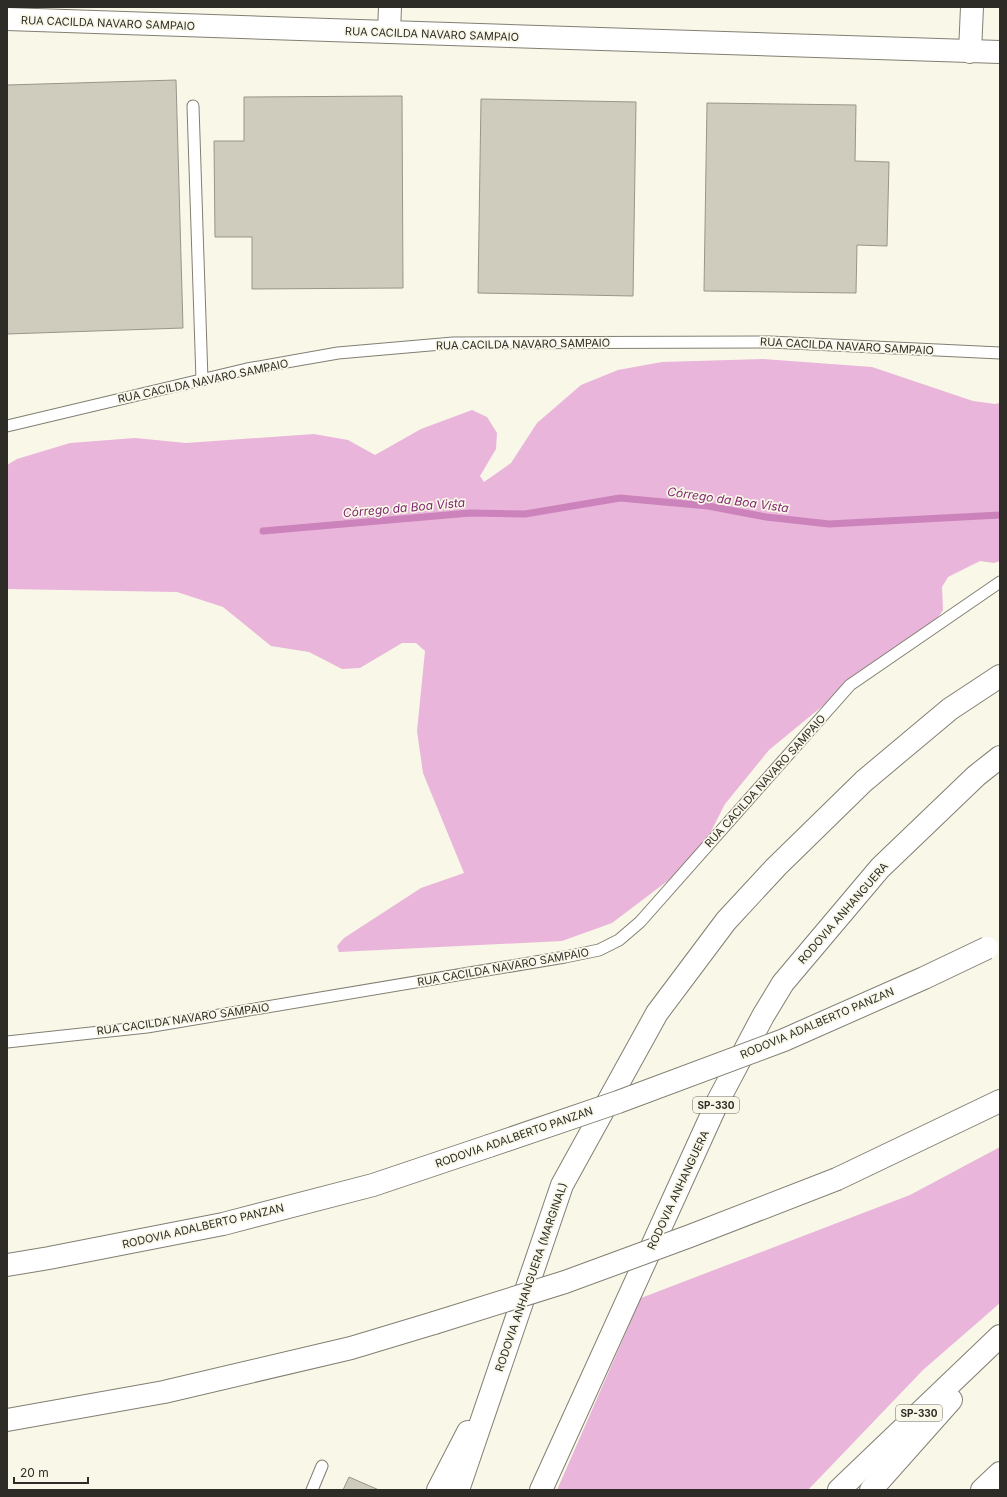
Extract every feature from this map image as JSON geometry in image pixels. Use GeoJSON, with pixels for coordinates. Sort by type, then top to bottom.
{"type":"FeatureCollection","features":[{"type":"Feature","properties":{"kind":"main road"},"geometry":{"type":"LineString","coordinates":[[389,32],[390,7]]}},
{"type":"Feature","properties":{"kind":"main road"},"geometry":{"type":"LineString","coordinates":[[970,52],[972,7]]}},
{"type":"Feature","properties":{"kind":"main road","name":"RUA CACILDA NAVARO SAMPAIO"},"geometry":{"type":"LineString","coordinates":[[17,15],[389,32],[1000,52]]}},
{"type":"Feature","properties":{"kind":"main road","name":"RODOVIA ANHANGUERA (MARGINAL)"},"geometry":{"type":"LineString","coordinates":[[458,1490],[473,1450],[562,1185],[657,1014],[726,921],[776,867],[864,781],[950,709],[1000,676]]}},
{"type":"Feature","properties":{"kind":"main road","name":"RODOVIA ANHANGUERA"},"geometry":{"type":"LineString","coordinates":[[541,1490],[718,1101],[763,1016],[783,983],[880,868],[976,776],[1000,757]]}},
{"type":"Feature","properties":{"kind":"main road","name":"RODOVIA ADALBERTO PANZAN"},"geometry":{"type":"LineString","coordinates":[[7,1265],[223,1224],[373,1185],[625,1099],[784,1040],[924,978],[994,945]]}},
{"type":"Feature","properties":{"kind":"main road"},"geometry":{"type":"LineString","coordinates":[[7,1420],[172,1390],[351,1348],[434,1324],[565,1282],[690,1236],[837,1179],[1000,1101]]}},
{"type":"Feature","properties":{"kind":"main road","name":"SP-330"},"geometry":{"type":"LineString","coordinates":[[839,1490],[1000,1336]]}},
{"type":"Feature","properties":{"kind":"main road"},"geometry":{"type":"LineString","coordinates":[[871,1490],[1000,1346]]}},
{"type":"Feature","properties":{"kind":"main road"},"geometry":{"type":"LineString","coordinates":[[438,1490],[455,1455],[493,1387]]}},
{"type":"Feature","properties":{"kind":"main road"},"geometry":{"type":"LineString","coordinates":[[982,1490],[1000,1473]]}},
{"type":"Feature","properties":{"kind":"lane"},"geometry":{"type":"LineString","coordinates":[[193,106],[202,380]]}},
{"type":"Feature","properties":{"kind":"lane","name":"RUA CACILDA NAVARO SAMPAIO"},"geometry":{"type":"LineString","coordinates":[[7,426],[247,369],[338,353],[453,343],[770,342],[1000,354]]}},
{"type":"Feature","properties":{"kind":"lane","name":"RUA CACILDA NAVARO SAMPAIO"},"geometry":{"type":"LineString","coordinates":[[7,1042],[147,1027],[599,950],[619,940],[640,922],[850,685],[1000,582]]}},
{"type":"Feature","properties":{"kind":"lane"},"geometry":{"type":"LineString","coordinates":[[312,1490],[322,1466]]}},
{"type":"Feature","properties":{"kind":"shaded area"},"geometry":{"type":"Polygon","coordinates":[[[763,359],[872,367],[973,401],[995,404],[1000,403],[1000,561],[994,563],[980,561],[948,577],[942,587],[943,610],[926,635],[842,690],[769,750],[725,804],[705,843],[686,867],[612,923],[562,941],[339,952],[337,946],[344,938],[421,888],[464,873],[423,773],[417,731],[425,651],[416,643],[402,643],[360,668],[342,669],[309,652],[271,646],[223,607],[177,592],[7,589],[7,465],[17,459],[70,443],[135,438],[186,443],[314,434],[348,440],[375,455],[421,429],[472,410],[487,417],[497,433],[496,449],[480,476],[484,482],[511,463],[537,423],[581,385],[618,370],[662,362],[763,359]]]}},
{"type":"Feature","properties":{"kind":"shaded area"},"geometry":{"type":"Polygon","coordinates":[[[1000,1147],[1000,1303],[923,1370],[808,1490],[557,1490],[641,1298],[910,1195],[1000,1147]]]}},
{"type":"Feature","properties":{"kind":"building"},"geometry":{"type":"Polygon","coordinates":[[[176,80],[183,328],[7,334],[7,85],[176,80]]]}},
{"type":"Feature","properties":{"kind":"building"},"geometry":{"type":"Polygon","coordinates":[[[402,96],[403,288],[252,289],[252,237],[215,237],[214,141],[244,141],[244,97],[402,96]]]}},
{"type":"Feature","properties":{"kind":"building"},"geometry":{"type":"Polygon","coordinates":[[[481,99],[636,102],[633,296],[478,293],[481,99]]]}},
{"type":"Feature","properties":{"kind":"building"},"geometry":{"type":"Polygon","coordinates":[[[707,103],[856,105],[855,161],[889,162],[887,246],[857,245],[856,293],[704,291],[707,103]]]}},
{"type":"Feature","properties":{"kind":"building"},"geometry":{"type":"Polygon","coordinates":[[[349,1477],[379,1490],[343,1490],[349,1477]]]}},
{"type":"Feature","properties":{"kind":"waterway","name":"Córrego da Boa Vista"},"geometry":{"type":"LineString","coordinates":[[263,531],[470,513],[525,514],[620,498],[708,506],[766,517],[829,524],[1000,515]]}}]}
